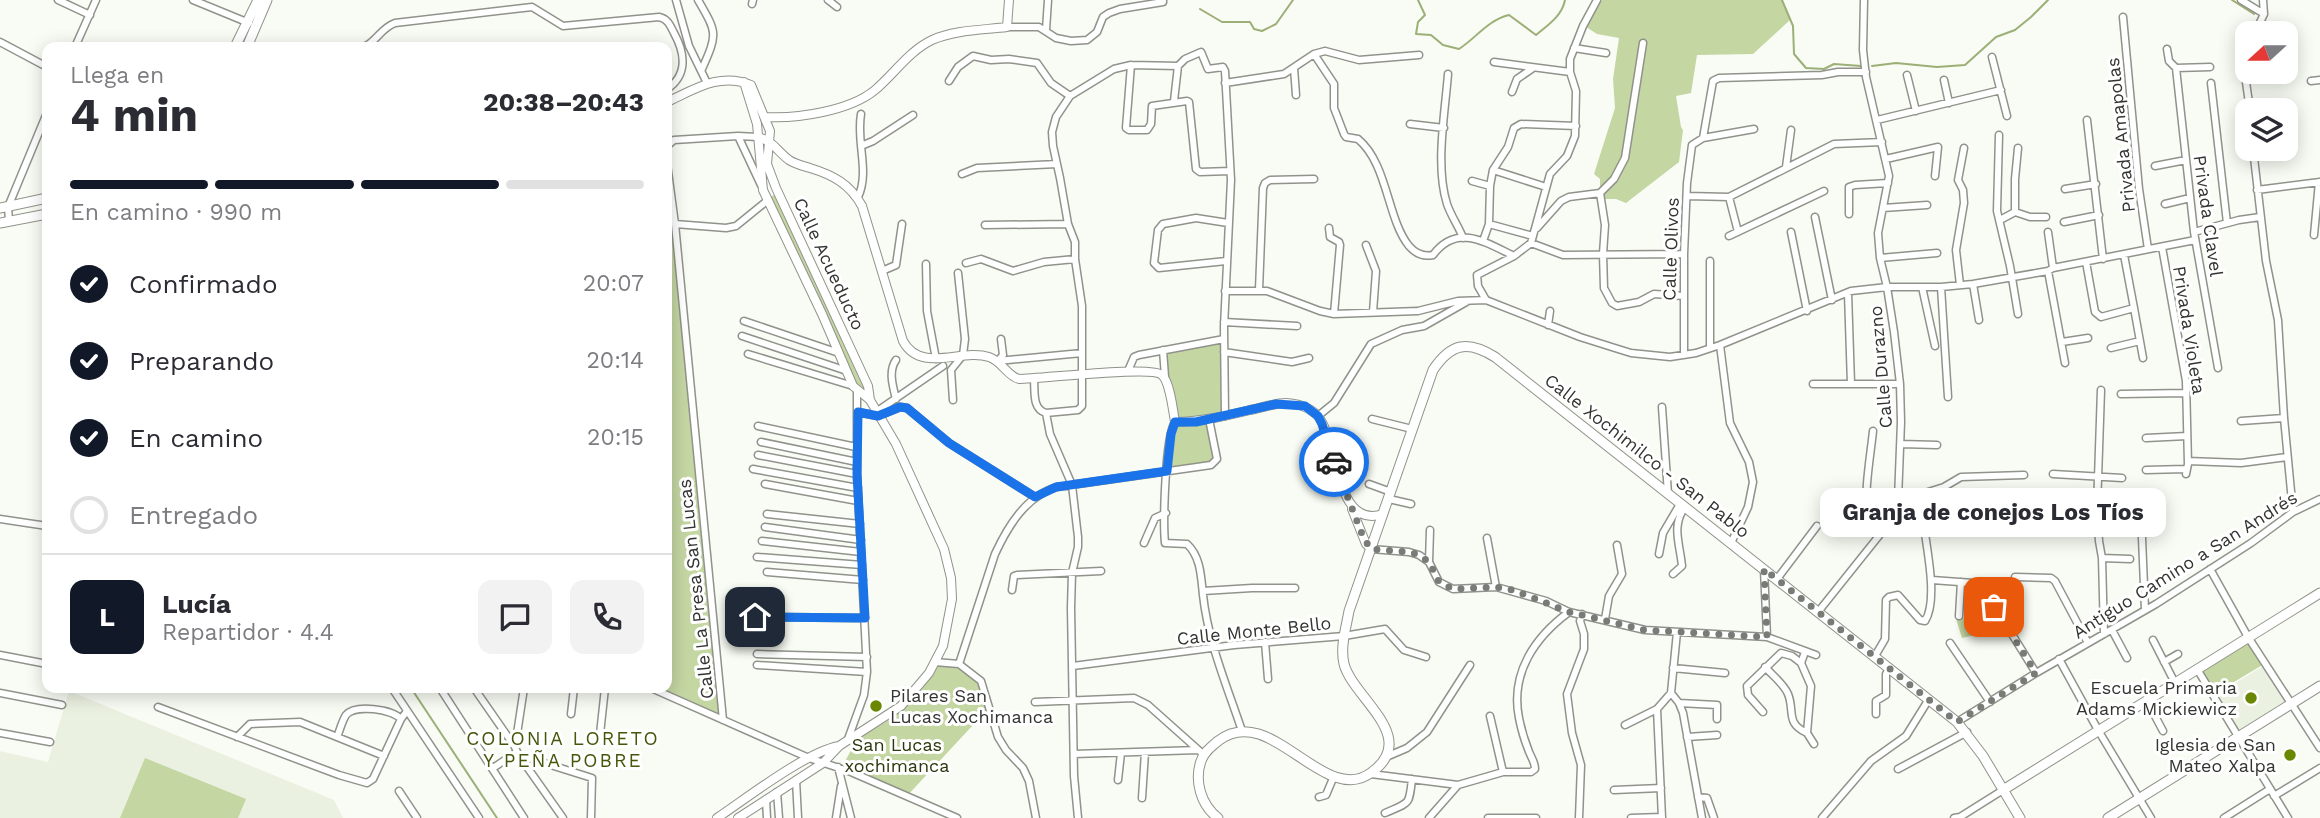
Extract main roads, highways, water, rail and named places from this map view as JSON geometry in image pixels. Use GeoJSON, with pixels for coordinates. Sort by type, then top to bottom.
{"type":"FeatureCollection","features":[{"type":"Feature","properties":{"kind":"main road"},"geometry":{"type":"LineString","coordinates":[[248,42],[258,0]]}},
{"type":"Feature","properties":{"kind":"main road"},"geometry":{"type":"LineString","coordinates":[[239,42],[267,0]]}},
{"type":"Feature","properties":{"kind":"main road"},"geometry":{"type":"LineString","coordinates":[[4,207],[42,199]]}},
{"type":"Feature","properties":{"kind":"main road"},"geometry":{"type":"LineString","coordinates":[[4,222],[42,215]]}},
{"type":"Feature","properties":{"kind":"main road","name":"Calle Xochimilco - San Pablo"},"geometry":{"type":"LineString","coordinates":[[1218,818],[1209,808],[1198,785],[1201,752],[1229,734],[1242,731],[1259,733],[1334,776],[1354,779],[1371,774],[1386,757],[1389,742],[1387,730],[1378,713],[1360,692],[1343,661],[1349,611],[1433,370],[1441,357],[1455,348],[1479,347],[1957,722],[1967,732],[2020,818]]}},
{"type":"Feature","properties":{"kind":"main road"},"geometry":{"type":"LineString","coordinates":[[2003,790],[2320,593]]}},
{"type":"Feature","properties":{"kind":"main road"},"geometry":{"type":"LineString","coordinates":[[2108,818],[2320,686]]}},
{"type":"Feature","properties":{"kind":"waterway"},"geometry":{"type":"LineString","coordinates":[[1200,9],[1222,22],[1250,22],[1254,29],[1262,31],[1276,24],[1293,0]]}},
{"type":"Feature","properties":{"kind":"waterway"},"geometry":{"type":"LineString","coordinates":[[1418,0],[1425,15],[1418,22],[1416,34],[1431,35],[1443,45],[1459,49],[1488,25],[1509,15],[1536,35],[1558,15],[1565,0]]}},
{"type":"Feature","properties":{"kind":"waterway"},"geometry":{"type":"LineString","coordinates":[[1782,0],[1793,26],[1794,54],[1806,68],[1824,69],[1834,64],[1861,66]]}},
{"type":"Feature","properties":{"kind":"waterway"},"geometry":{"type":"LineString","coordinates":[[1872,66],[1896,63],[1937,67],[1965,65],[1996,37],[2015,30],[2048,0]]}},
{"type":"Feature","properties":{"kind":"waterway"},"geometry":{"type":"LineString","coordinates":[[2232,0],[2254,14]]}},
{"type":"Feature","properties":{"kind":"waterway"},"geometry":{"type":"LineString","coordinates":[[414,693],[497,818]]}},
{"type":"Feature","properties":{"kind":"place","name":"Granja de conejos Los Tíos"},"geometry":{"type":"Point","coordinates":[1994,607]}},
{"type":"Feature","properties":{"kind":"place","name":"Escuela Primaria Adams Mickiewicz"},"geometry":{"type":"Point","coordinates":[2251,698]}},
{"type":"Feature","properties":{"kind":"place","name":"Pilares San Lucas Xochimanca"},"geometry":{"type":"Point","coordinates":[876,706]}},
{"type":"Feature","properties":{"kind":"place","name":"Iglesia de San Mateo Xalpa"},"geometry":{"type":"Point","coordinates":[2290,755]}},
{"type":"Feature","properties":{"kind":"district","name":"COLONIA LORETO Y PEÑA POBRE"},"geometry":{"type":"Point","coordinates":[563,749]}},
{"type":"Feature","properties":{"kind":"park label","name":"San Lucas xochimanca"},"geometry":{"type":"Point","coordinates":[897,755]}}]}
